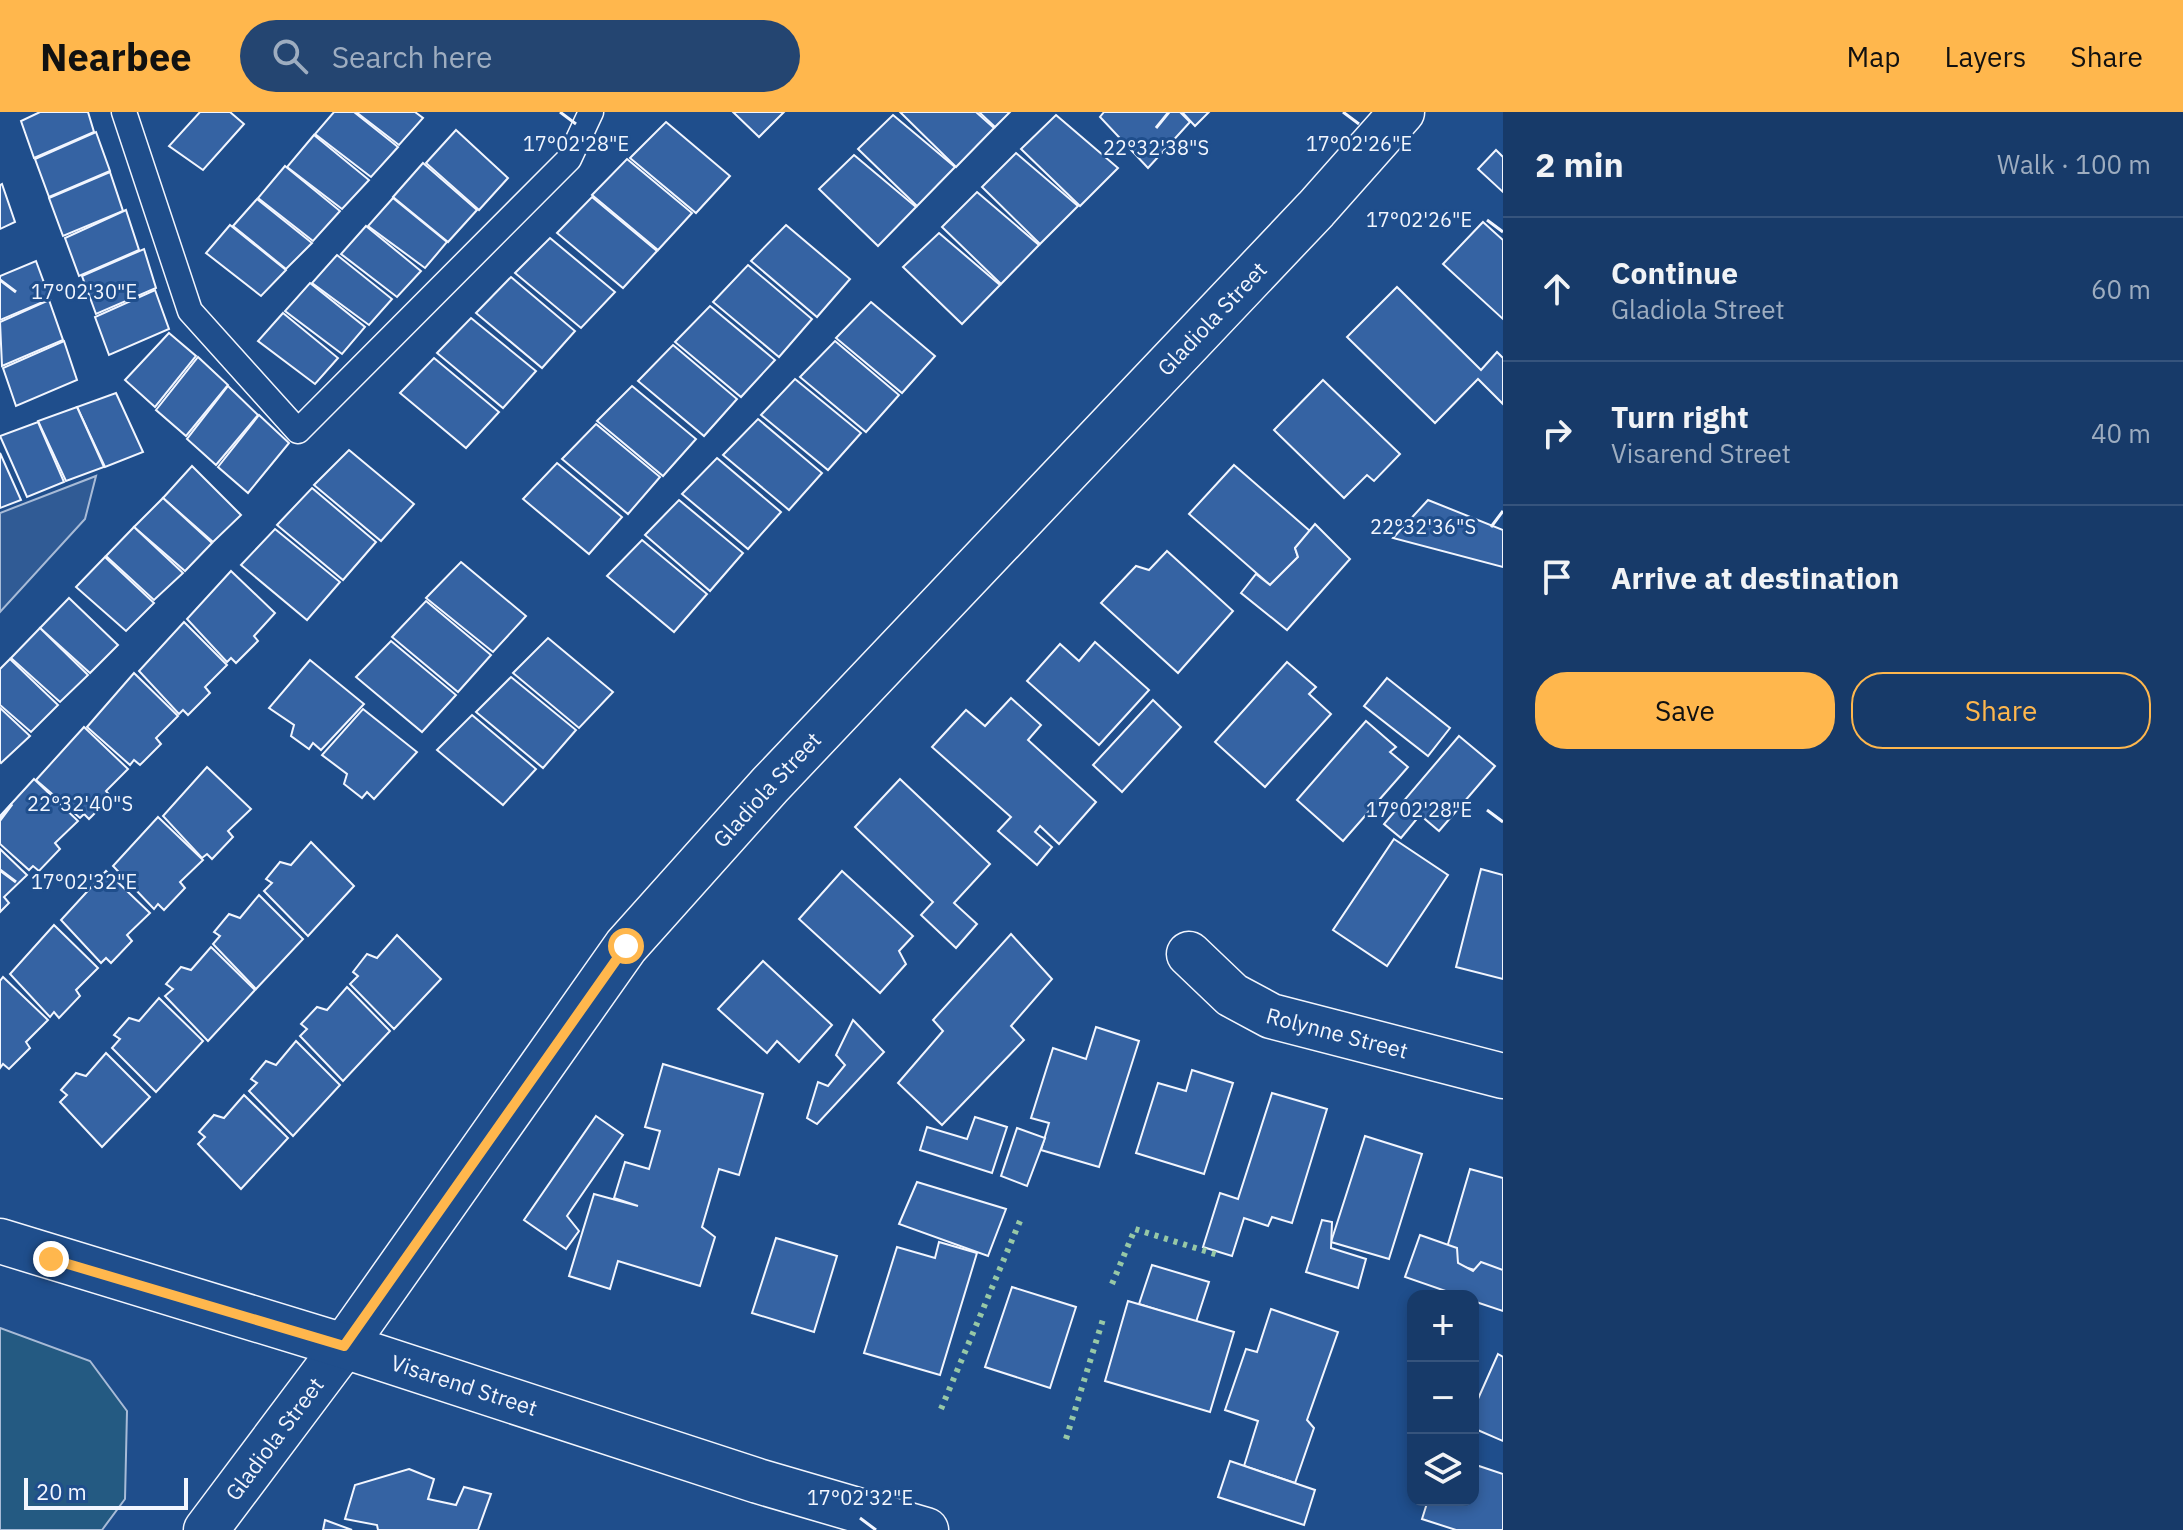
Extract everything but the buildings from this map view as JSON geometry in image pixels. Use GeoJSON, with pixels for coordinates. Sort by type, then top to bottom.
{"type":"FeatureCollection","features":[{"type":"Feature","properties":{"kind":"street","name":"Gladiola Street"},"geometry":{"type":"LineString","coordinates":[[206,1530],[344,1346],[626,946],[770,785],[1305,221],[1402,112]]}},
{"type":"Feature","properties":{"kind":"street","name":"Rolynne Street"},"geometry":{"type":"LineString","coordinates":[[1189,954],[1232,995],[1271,1016],[1503,1076]]}},
{"type":"Feature","properties":{"kind":"street","name":"Visarend Street"},"geometry":{"type":"LineString","coordinates":[[0,1241],[344,1346],[758,1481],[926,1530]]}},
{"type":"Feature","properties":{"kind":"lane"},"geometry":{"type":"LineString","coordinates":[[124,112],[190,311],[298,431],[569,159],[591,112]]}},
{"type":"Feature","properties":{"kind":"shaded area"},"geometry":{"type":"Polygon","coordinates":[[[96,476],[85,519],[0,612],[0,513],[96,476]]]}},
{"type":"Feature","properties":{"kind":"shaded area"},"geometry":{"type":"Polygon","coordinates":[[[0,1328],[90,1361],[127,1411],[125,1499],[102,1530],[0,1530],[0,1328]]]}},
{"type":"Feature","properties":{"kind":"hedge"},"geometry":{"type":"LineString","coordinates":[[941,1409],[1020,1221]]}},
{"type":"Feature","properties":{"kind":"hedge"},"geometry":{"type":"LineString","coordinates":[[1112,1284],[1135,1229],[1218,1255]]}},
{"type":"Feature","properties":{"kind":"hedge"},"geometry":{"type":"LineString","coordinates":[[1066,1439],[1104,1316]]}},
{"type":"Feature","properties":{"kind":"route"},"geometry":{"type":"LineString","coordinates":[[51,1259],[344,1346],[626,946]]}}]}
